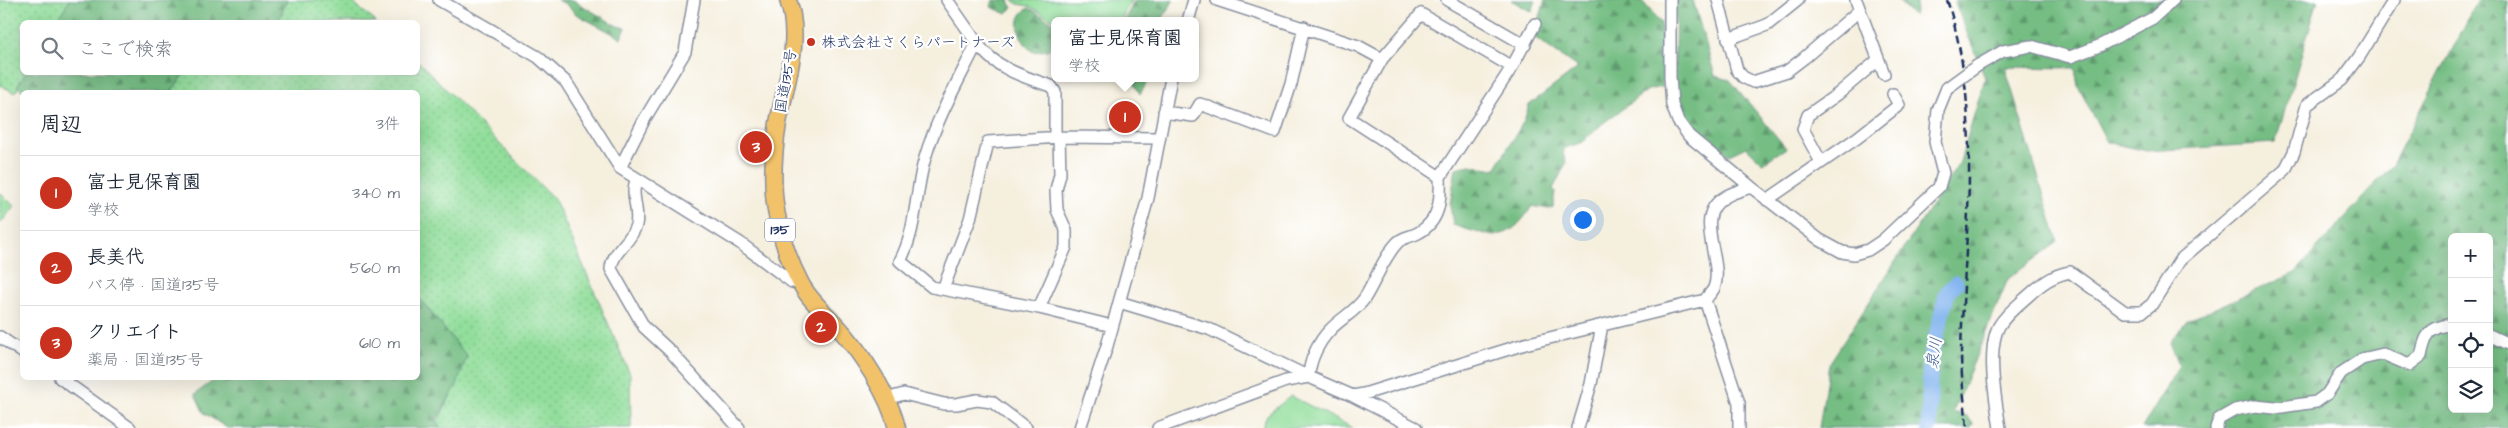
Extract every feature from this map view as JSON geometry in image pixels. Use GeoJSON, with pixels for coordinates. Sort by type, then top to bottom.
{"type":"FeatureCollection","features":[{"type":"Feature","properties":{"kind":"highway","name":"国道135号"},"geometry":{"type":"LineString","coordinates":[[788,0],[794,28],[793,43],[778,125],[773,175],[774,200],[779,226],[802,284],[817,305],[840,329],[871,372],[886,399],[897,428]]}},
{"type":"Feature","properties":{"kind":"street"},"geometry":{"type":"LineString","coordinates":[[439,0],[538,57],[566,82],[620,168],[732,239],[792,282],[802,284]]}},
{"type":"Feature","properties":{"kind":"street"},"geometry":{"type":"LineString","coordinates":[[620,168],[644,120],[685,52],[694,0]]}},
{"type":"Feature","properties":{"kind":"street"},"geometry":{"type":"LineString","coordinates":[[947,0],[982,51],[1017,75],[1051,86],[1055,92],[1060,174],[1056,190],[1057,210],[1066,230],[1066,247],[1040,308]]}},
{"type":"Feature","properties":{"kind":"street"},"geometry":{"type":"LineString","coordinates":[[1189,17],[1194,0]]}},
{"type":"Feature","properties":{"kind":"street"},"geometry":{"type":"LineString","coordinates":[[1216,0],[1358,46],[1382,60]]}},
{"type":"Feature","properties":{"kind":"street"},"geometry":{"type":"LineString","coordinates":[[1447,0],[1525,45]]}},
{"type":"Feature","properties":{"kind":"street"},"geometry":{"type":"LineString","coordinates":[[1670,0],[1670,77],[1672,105],[1678,121],[1689,136],[1767,200],[1820,240],[1835,248],[1854,254],[1868,250],[1883,240],[1939,187],[1943,173],[1935,142],[1938,110],[1947,88],[2003,50],[2031,46],[2051,50],[2070,57],[2099,46],[2153,18],[2173,0]]}},
{"type":"Feature","properties":{"kind":"street"},"geometry":{"type":"LineString","coordinates":[[1718,0],[1737,70],[1743,77],[1754,82],[1787,70],[1804,58],[1858,5],[1884,74]]}},
{"type":"Feature","properties":{"kind":"street"},"geometry":{"type":"LineString","coordinates":[[1728,39],[1768,25],[1798,0]]}},
{"type":"Feature","properties":{"kind":"street"},"geometry":{"type":"LineString","coordinates":[[2000,428],[1993,349],[1998,327],[2010,313],[2043,283],[2052,277],[2070,272],[2125,312],[2142,312],[2152,304],[2180,260],[2285,170],[2294,152],[2308,105],[2342,80],[2359,57],[2394,0]]}},
{"type":"Feature","properties":{"kind":"street"},"geometry":{"type":"LineString","coordinates":[[1440,177],[1349,118],[1382,60],[1421,14],[1512,67]]}},
{"type":"Feature","properties":{"kind":"street"},"geometry":{"type":"LineString","coordinates":[[1309,377],[1309,364],[1329,330],[1357,308],[1389,252],[1399,240],[1428,227],[1438,212],[1441,198],[1440,177],[1512,67],[1535,24]]}},
{"type":"Feature","properties":{"kind":"street"},"geometry":{"type":"LineString","coordinates":[[1164,112],[1193,116],[1200,104],[1276,132],[1291,84],[1304,27]]}},
{"type":"Feature","properties":{"kind":"street"},"geometry":{"type":"LineString","coordinates":[[977,43],[935,128],[924,159],[910,236],[900,261],[932,287],[1040,308],[1112,326]]}},
{"type":"Feature","properties":{"kind":"street"},"geometry":{"type":"LineString","coordinates":[[1821,162],[1803,129],[1808,115],[1838,94],[1878,60]]}},
{"type":"Feature","properties":{"kind":"street"},"geometry":{"type":"LineString","coordinates":[[1080,428],[1112,326],[1148,198],[1170,82]]}},
{"type":"Feature","properties":{"kind":"street"},"geometry":{"type":"LineString","coordinates":[[1767,200],[1899,105],[1893,94]]}},
{"type":"Feature","properties":{"kind":"street"},"geometry":{"type":"LineString","coordinates":[[942,289],[970,219],[988,142],[1057,137],[1158,138]]}},
{"type":"Feature","properties":{"kind":"street"},"geometry":{"type":"LineString","coordinates":[[637,179],[633,187],[637,216],[636,226],[630,237],[611,259],[610,269],[644,327],[671,352],[738,428]]}},
{"type":"Feature","properties":{"kind":"street"},"geometry":{"type":"LineString","coordinates":[[1353,396],[1406,382],[1525,344],[1705,300],[1714,287],[1716,276],[1709,228],[1712,210],[1724,197],[1751,187]]}},
{"type":"Feature","properties":{"kind":"street"},"geometry":{"type":"LineString","coordinates":[[1705,300],[1739,403],[1740,428]]}},
{"type":"Feature","properties":{"kind":"street"},"geometry":{"type":"LineString","coordinates":[[1119,302],[1209,329],[1353,396],[1416,428]]}},
{"type":"Feature","properties":{"kind":"street"},"geometry":{"type":"LineString","coordinates":[[1578,428],[1591,384],[1602,325]]}},
{"type":"Feature","properties":{"kind":"street"},"geometry":{"type":"LineString","coordinates":[[2216,428],[2219,419],[2235,410],[2255,406],[2275,408],[2316,402],[2327,394],[2341,373],[2362,359],[2383,354],[2409,365],[2420,356],[2425,337],[2437,326],[2448,325]]}},
{"type":"Feature","properties":{"kind":"street"},"geometry":{"type":"LineString","coordinates":[[0,337],[20,351]]}},
{"type":"Feature","properties":{"kind":"street"},"geometry":{"type":"LineString","coordinates":[[2493,337],[2508,344]]}},
{"type":"Feature","properties":{"kind":"street"},"geometry":{"type":"LineString","coordinates":[[1158,428],[1286,381],[1309,377]]}},
{"type":"Feature","properties":{"kind":"street"},"geometry":{"type":"LineString","coordinates":[[63,380],[130,428]]}},
{"type":"Feature","properties":{"kind":"street"},"geometry":{"type":"LineString","coordinates":[[886,399],[904,394],[944,404],[977,400],[992,402],[1018,426]]}},
{"type":"Feature","properties":{"kind":"green space"},"geometry":{"type":"Polygon","coordinates":[[[0,0],[70,0],[58,20],[20,20],[20,75],[27,75],[15,93],[0,85],[0,0]]]}},
{"type":"Feature","properties":{"kind":"green space"},"geometry":{"type":"Polygon","coordinates":[[[69,0],[287,0],[279,20],[57,20],[69,0]]]}},
{"type":"Feature","properties":{"kind":"green space"},"geometry":{"type":"Polygon","coordinates":[[[287,0],[350,0],[374,20],[279,20],[287,0]]]}},
{"type":"Feature","properties":{"kind":"green space"},"geometry":{"type":"Polygon","coordinates":[[[557,0],[573,0],[617,26],[626,28],[621,38],[576,14],[566,4],[557,0]]]}},
{"type":"Feature","properties":{"kind":"green space"},"geometry":{"type":"Polygon","coordinates":[[[993,0],[1009,0],[1012,8],[1007,14],[991,7],[993,0]]]}},
{"type":"Feature","properties":{"kind":"green space"},"geometry":{"type":"Polygon","coordinates":[[[1012,0],[1132,0],[1122,17],[1051,17],[1051,19],[1029,6],[1018,4],[1012,0]]]}},
{"type":"Feature","properties":{"kind":"green space"},"geometry":{"type":"Polygon","coordinates":[[[1135,0],[1173,0],[1163,17],[1126,17],[1135,0]]]}},
{"type":"Feature","properties":{"kind":"green space"},"geometry":{"type":"Polygon","coordinates":[[[1511,0],[1536,0],[1532,12],[1511,0]]]}},
{"type":"Feature","properties":{"kind":"green space"},"geometry":{"type":"Polygon","coordinates":[[[1545,0],[1642,1],[1661,23],[1662,87],[1648,90],[1602,124],[1583,142],[1565,148],[1563,153],[1566,163],[1553,189],[1555,191],[1553,207],[1549,209],[1532,206],[1515,227],[1498,235],[1478,233],[1453,225],[1450,204],[1456,168],[1470,165],[1495,169],[1524,121],[1529,105],[1578,68],[1534,37],[1545,0]]]}},
{"type":"Feature","properties":{"kind":"green space"},"geometry":{"type":"Polygon","coordinates":[[[1676,0],[1693,0],[1715,76],[1730,80],[1786,148],[1763,163],[1746,147],[1729,155],[1713,146],[1687,121],[1674,97],[1676,0]]]}},
{"type":"Feature","properties":{"kind":"green space"},"geometry":{"type":"Polygon","coordinates":[[[1897,0],[1917,0],[1914,16],[1897,0]]]}},
{"type":"Feature","properties":{"kind":"green space"},"geometry":{"type":"Polygon","coordinates":[[[1954,0],[2318,0],[2275,143],[2147,151],[2107,142],[2078,86],[2075,68],[2005,67],[2058,242],[2008,279],[1953,412],[1967,416],[1973,424],[1971,428],[1819,428],[1829,364],[1960,162],[1985,78],[1954,0]]]}},
{"type":"Feature","properties":{"kind":"green space"},"geometry":{"type":"Polygon","coordinates":[[[2478,0],[2508,0],[2508,428],[2142,428],[2179,366],[2170,342],[2188,320],[2295,273],[2392,165],[2478,0]]]}},
{"type":"Feature","properties":{"kind":"green space"},"geometry":{"type":"Polygon","coordinates":[[[1029,8],[1051,22],[1051,48],[1033,52],[1028,48],[1021,36],[1018,23],[1023,12],[1029,8]]]}},
{"type":"Feature","properties":{"kind":"green space"},"geometry":{"type":"Polygon","coordinates":[[[420,63],[555,200],[630,374],[631,428],[434,428],[452,393],[467,356],[420,299],[420,90],[172,90],[184,75],[420,75],[420,63]]]}},
{"type":"Feature","properties":{"kind":"green space"},"geometry":{"type":"Polygon","coordinates":[[[24,75],[184,75],[172,90],[22,90],[17,86],[24,75]]]}},
{"type":"Feature","properties":{"kind":"green space"},"geometry":{"type":"Polygon","coordinates":[[[1133,82],[1148,82],[1140,94],[1133,82]]]}},
{"type":"Feature","properties":{"kind":"green space"},"geometry":{"type":"Polygon","coordinates":[[[0,192],[14,206],[0,224],[0,192]]]}},
{"type":"Feature","properties":{"kind":"green space"},"geometry":{"type":"Polygon","coordinates":[[[420,299],[467,356],[457,385],[436,420],[440,428],[227,428],[204,413],[195,394],[214,380],[420,380],[420,299]]]}},
{"type":"Feature","properties":{"kind":"green space"},"geometry":{"type":"Polygon","coordinates":[[[1291,396],[1353,428],[1262,428],[1267,415],[1291,396]]]}},
{"type":"Feature","properties":{"kind":"waterway","name":"泉川"},"geometry":{"type":"LineString","coordinates":[[1929,428],[1930,361],[1947,293],[1956,283]]}},
{"type":"Feature","properties":{"kind":"railway"},"geometry":{"type":"LineString","coordinates":[[1947,0],[1958,43],[1965,86],[1968,130],[1968,219],[1961,352],[1967,428]]}},
{"type":"Feature","properties":{"kind":"place","name":"株式会社さくらパートナーズ"},"geometry":{"type":"Point","coordinates":[811,42]}},
{"type":"Feature","properties":{"kind":"place","name":"富士見保育園"},"geometry":{"type":"Point","coordinates":[1125,117]}},
{"type":"Feature","properties":{"kind":"place","name":"クリエイト"},"geometry":{"type":"Point","coordinates":[756,147]}},
{"type":"Feature","properties":{"kind":"place","name":"長美代"},"geometry":{"type":"Point","coordinates":[821,327]}}]}
